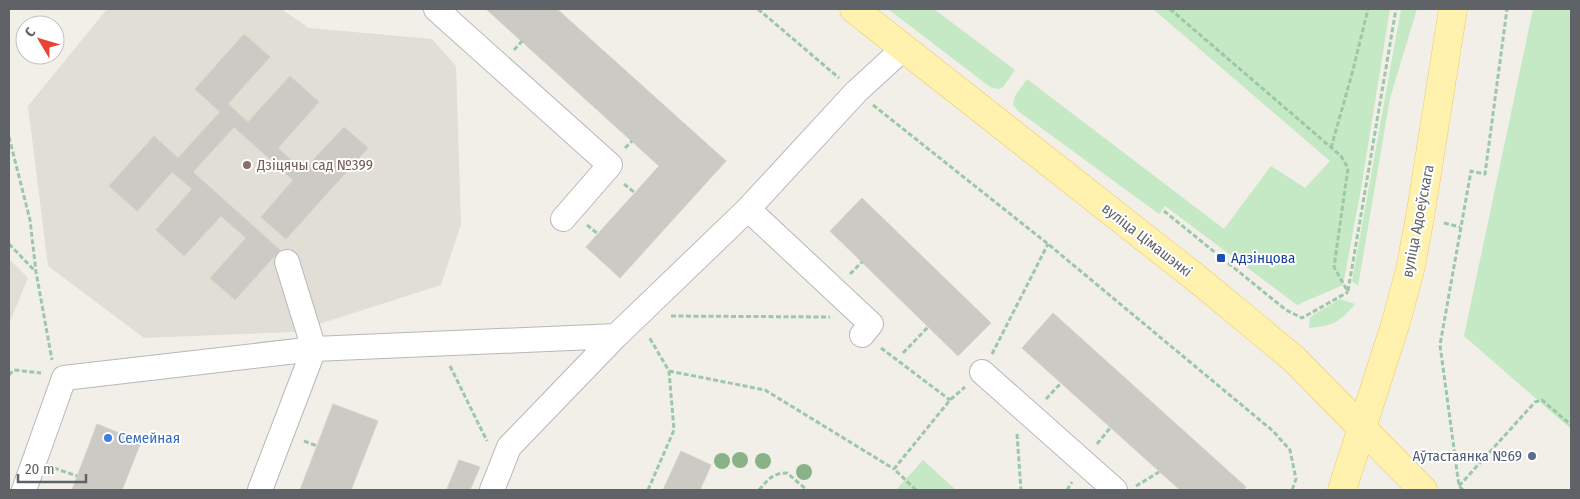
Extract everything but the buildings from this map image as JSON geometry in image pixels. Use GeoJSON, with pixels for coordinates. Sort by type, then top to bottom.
{"type":"FeatureCollection","features":[{"type":"Feature","properties":{"kind":"main road","name":"вуліца Цімашэнкі"},"geometry":{"type":"LineString","coordinates":[[854,9],[1193,276],[1294,359],[1422,490]]}},
{"type":"Feature","properties":{"kind":"main road","name":"вуліца Адоеўскага"},"geometry":{"type":"LineString","coordinates":[[1342,490],[1396,322],[1410,270],[1453,9]]}},
{"type":"Feature","properties":{"kind":"lane"},"geometry":{"type":"LineString","coordinates":[[436,9],[610,165],[563,219]]}},
{"type":"Feature","properties":{"kind":"lane"},"geometry":{"type":"LineString","coordinates":[[492,490],[510,447],[636,316],[748,209],[856,92],[904,48]]}},
{"type":"Feature","properties":{"kind":"lane"},"geometry":{"type":"LineString","coordinates":[[748,209],[871,324],[862,335]]}},
{"type":"Feature","properties":{"kind":"lane"},"geometry":{"type":"LineString","coordinates":[[260,490],[314,349],[287,262]]}},
{"type":"Feature","properties":{"kind":"lane"},"geometry":{"type":"LineString","coordinates":[[24,490],[60,377],[314,349],[616,336]]}},
{"type":"Feature","properties":{"kind":"lane"},"geometry":{"type":"LineString","coordinates":[[982,372],[1115,490]]}},
{"type":"Feature","properties":{"kind":"path"},"geometry":{"type":"LineString","coordinates":[[758,9],[856,92],[1048,244],[1273,431],[1290,450],[1296,479],[1292,490]]}},
{"type":"Feature","properties":{"kind":"path"},"geometry":{"type":"LineString","coordinates":[[1170,9],[1341,156],[1348,168],[1334,266],[1348,292]]}},
{"type":"Feature","properties":{"kind":"path"},"geometry":{"type":"LineString","coordinates":[[1332,148],[1368,9]]}},
{"type":"Feature","properties":{"kind":"path"},"geometry":{"type":"LineString","coordinates":[[1348,292],[1396,9]]}},
{"type":"Feature","properties":{"kind":"path"},"geometry":{"type":"LineString","coordinates":[[1463,490],[1459,486],[1440,345],[1471,171],[1485,174],[1508,9]]}},
{"type":"Feature","properties":{"kind":"path"},"geometry":{"type":"LineString","coordinates":[[9,137],[30,220],[36,272],[60,377],[14,370],[9,375]]}},
{"type":"Feature","properties":{"kind":"path"},"geometry":{"type":"LineString","coordinates":[[1164,211],[1286,310],[1302,318],[1348,292]]}},
{"type":"Feature","properties":{"kind":"path"},"geometry":{"type":"LineString","coordinates":[[9,244],[36,272]]}},
{"type":"Feature","properties":{"kind":"path"},"geometry":{"type":"LineString","coordinates":[[636,316],[839,317],[950,400]]}},
{"type":"Feature","properties":{"kind":"path"},"geometry":{"type":"LineString","coordinates":[[636,316],[669,371],[674,430],[648,490]]}},
{"type":"Feature","properties":{"kind":"path"},"geometry":{"type":"LineString","coordinates":[[903,353],[928,327]]}},
{"type":"Feature","properties":{"kind":"path"},"geometry":{"type":"LineString","coordinates":[[440,344],[501,468]]}},
{"type":"Feature","properties":{"kind":"path"},"geometry":{"type":"LineString","coordinates":[[669,371],[765,390],[894,469]]}},
{"type":"Feature","properties":{"kind":"path"},"geometry":{"type":"LineString","coordinates":[[1014,400],[1021,490]]}},
{"type":"Feature","properties":{"kind":"path"},"geometry":{"type":"LineString","coordinates":[[1459,486],[1535,402],[1542,400],[1571,425]]}},
{"type":"Feature","properties":{"kind":"path"},"geometry":{"type":"LineString","coordinates":[[1129,490],[1159,472]]}},
{"type":"Feature","properties":{"kind":"path"},"geometry":{"type":"LineString","coordinates":[[759,490],[771,477],[779,473],[787,473],[807,490]]}},
{"type":"Feature","properties":{"kind":"shaded area","name":"Дзіцячы сад №399"},"geometry":{"type":"Polygon","coordinates":[[[107,9],[281,9],[309,28],[432,39],[456,66],[461,224],[441,285],[294,332],[144,338],[48,266],[28,106],[61,65],[65,65],[65,61],[107,9]]]}},
{"type":"Feature","properties":{"kind":"shaded area"},"geometry":{"type":"Polygon","coordinates":[[[9,259],[28,278],[9,324],[9,259]]]}},
{"type":"Feature","properties":{"kind":"green space"},"geometry":{"type":"Polygon","coordinates":[[[888,9],[934,9],[1015,70],[1003,87],[998,89],[990,87],[888,9]]]}},
{"type":"Feature","properties":{"kind":"green space"},"geometry":{"type":"Polygon","coordinates":[[[1153,9],[1390,9],[1361,189],[1343,285],[1297,305],[1165,206],[1159,214],[1018,111],[1013,105],[1015,96],[1027,79],[1224,229],[1271,166],[1305,188],[1330,161],[1153,9]]]}},
{"type":"Feature","properties":{"kind":"green space"},"geometry":{"type":"Polygon","coordinates":[[[1401,9],[1417,9],[1390,98],[1358,286],[1352,281],[1401,9]]]}},
{"type":"Feature","properties":{"kind":"green space"},"geometry":{"type":"Polygon","coordinates":[[[1533,9],[1571,9],[1571,429],[1464,336],[1533,9]]]}},
{"type":"Feature","properties":{"kind":"green space"},"geometry":{"type":"Polygon","coordinates":[[[1340,299],[1355,304],[1335,322],[1309,328],[1310,317],[1340,299]]]}},
{"type":"Feature","properties":{"kind":"green space"},"geometry":{"type":"Polygon","coordinates":[[[923,460],[956,490],[896,490],[923,460]]]}},
{"type":"Feature","properties":{"kind":"place","name":"Дзіцячы сад №399"},"geometry":{"type":"Point","coordinates":[247,165]}},
{"type":"Feature","properties":{"kind":"place","name":"Адзінцова"},"geometry":{"type":"Point","coordinates":[1221,258]}},
{"type":"Feature","properties":{"kind":"place","name":"Семейная"},"geometry":{"type":"Point","coordinates":[108,438]}},
{"type":"Feature","properties":{"kind":"place","name":"Аўтастаянка №69"},"geometry":{"type":"Point","coordinates":[1532,456]}}]}
